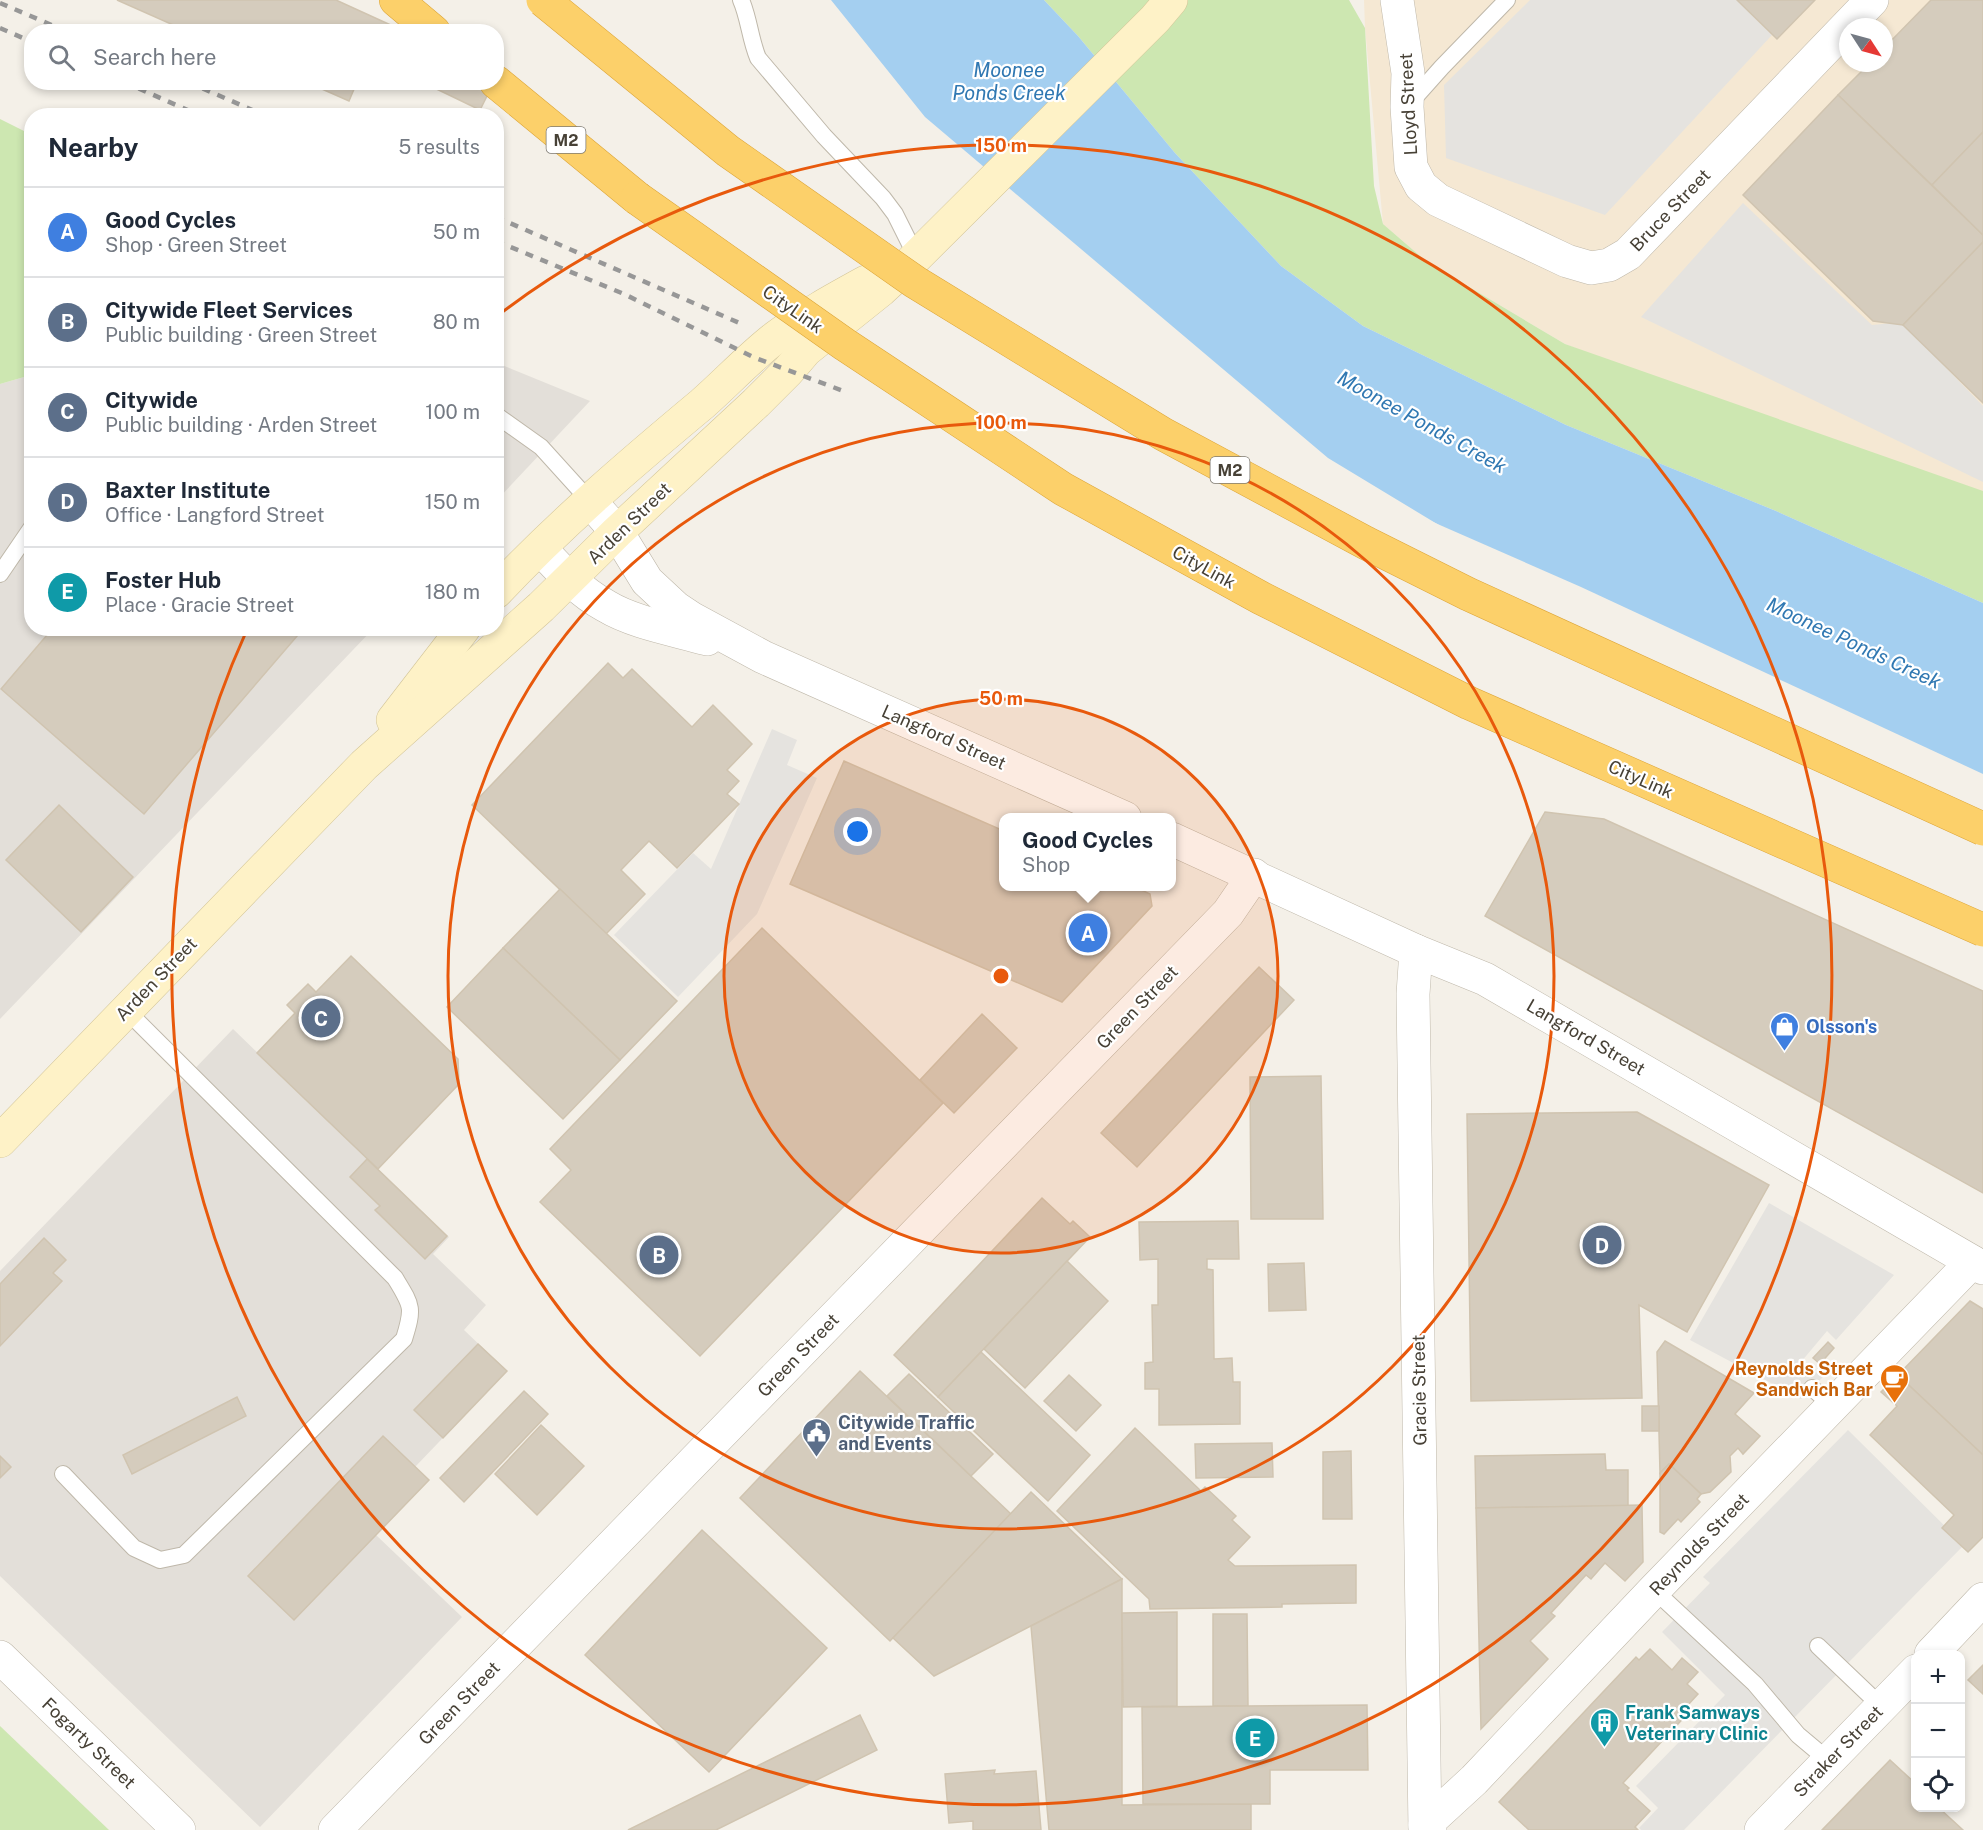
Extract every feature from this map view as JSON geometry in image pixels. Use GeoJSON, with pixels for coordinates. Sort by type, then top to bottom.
{"type":"FeatureCollection","features":[{"type":"Feature","properties":{"kind":"highway","name":"M2"},"geometry":{"type":"LineString","coordinates":[[543,0],[728,150],[906,276],[1163,434],[1366,543],[1468,594],[1983,830]]}},
{"type":"Feature","properties":{"kind":"highway"},"geometry":{"type":"LineString","coordinates":[[397,1],[424,24]]}},
{"type":"Feature","properties":{"kind":"highway","name":"CityLink"},"geometry":{"type":"LineString","coordinates":[[504,89],[637,198],[844,344],[1063,489],[1261,598],[1469,703],[1983,930]]}},
{"type":"Feature","properties":{"kind":"street","name":"Bruce Street"},"geometry":{"type":"LineString","coordinates":[[1421,186],[1438,200],[1567,261],[1591,268],[1609,265],[1628,254],[1651,231],[1872,0]]}},
{"type":"Feature","properties":{"kind":"street","name":"Lloyd Street"},"geometry":{"type":"LineString","coordinates":[[1396,7],[1407,65],[1411,167],[1421,186]]}},
{"type":"Feature","properties":{"kind":"street","name":"Arden Street"},"geometry":{"type":"LineString","coordinates":[[0,1141],[364,765],[508,638],[617,532],[756,403],[806,350],[881,290],[945,230],[1163,10]]}},
{"type":"Feature","properties":{"kind":"street","name":"Arden Street"},"geometry":{"type":"LineString","coordinates":[[504,584],[589,500],[704,402],[774,338],[811,313],[915,254],[945,230]]}},
{"type":"Feature","properties":{"kind":"street","name":"Langford Street"},"geometry":{"type":"LineString","coordinates":[[589,500],[617,532],[647,581],[676,608],[709,628],[763,657],[1114,813]]}},
{"type":"Feature","properties":{"kind":"street","name":"Langford Street"},"geometry":{"type":"LineString","coordinates":[[540,548],[569,580],[615,611],[763,657]]}},
{"type":"Feature","properties":{"kind":"street","name":"Arden Street"},"geometry":{"type":"LineString","coordinates":[[313,816],[363,758],[458,636]]}},
{"type":"Feature","properties":{"kind":"street","name":"Langford Street"},"geometry":{"type":"LineString","coordinates":[[1176,841],[1416,951],[1485,979],[1977,1265]]}},
{"type":"Feature","properties":{"kind":"street","name":"Green Street"},"geometry":{"type":"LineString","coordinates":[[335,1830],[1228,913],[1254,875]]}},
{"type":"Feature","properties":{"kind":"street","name":"Gracie Street"},"geometry":{"type":"LineString","coordinates":[[1416,951],[1413,994],[1427,1828]]}},
{"type":"Feature","properties":{"kind":"street","name":"Reynolds Street"},"geometry":{"type":"LineString","coordinates":[[1427,1828],[1654,1590],[1822,1397],[1977,1265]]}},
{"type":"Feature","properties":{"kind":"street"},"geometry":{"type":"LineString","coordinates":[[1935,1650],[1983,1599]]}},
{"type":"Feature","properties":{"kind":"street","name":"Fogarty Street"},"geometry":{"type":"LineString","coordinates":[[0,1657],[179,1830]]}},
{"type":"Feature","properties":{"kind":"street","name":"Straker Street"},"geometry":{"type":"LineString","coordinates":[[1761,1830],[1911,1676]]}},
{"type":"Feature","properties":{"kind":"lane"},"geometry":{"type":"LineString","coordinates":[[741,0],[758,57],[824,136],[883,198],[895,214],[915,254]]}},
{"type":"Feature","properties":{"kind":"lane"},"geometry":{"type":"LineString","coordinates":[[1407,107],[1507,0]]}},
{"type":"Feature","properties":{"kind":"lane"},"geometry":{"type":"LineString","coordinates":[[504,421],[541,447],[589,500]]}},
{"type":"Feature","properties":{"kind":"lane"},"geometry":{"type":"LineString","coordinates":[[0,574],[24,539]]}},
{"type":"Feature","properties":{"kind":"lane"},"geometry":{"type":"LineString","coordinates":[[63,1474],[134,1548],[160,1560],[184,1555],[404,1339],[411,1315],[408,1300],[395,1278],[126,1010]]}},
{"type":"Feature","properties":{"kind":"lane"},"geometry":{"type":"LineString","coordinates":[[1654,1590],[1755,1684],[1798,1735],[1828,1761]]}},
{"type":"Feature","properties":{"kind":"lane"},"geometry":{"type":"LineString","coordinates":[[1818,1646],[1882,1707]]}},
{"type":"Feature","properties":{"kind":"shaded area"},"geometry":{"type":"Polygon","coordinates":[[[1364,0],[1983,0],[1983,511],[1565,344],[1427,262],[1383,224],[1364,0]]]}},
{"type":"Feature","properties":{"kind":"shaded area"},"geometry":{"type":"Polygon","coordinates":[[[1530,0],[1737,0],[1772,35],[1605,215],[1446,158],[1444,85],[1530,0]]]}},
{"type":"Feature","properties":{"kind":"shaded area"},"geometry":{"type":"Polygon","coordinates":[[[1743,203],[1872,325],[1902,322],[1983,406],[1983,482],[1641,317],[1743,203]]]}},
{"type":"Feature","properties":{"kind":"shaded area"},"geometry":{"type":"Polygon","coordinates":[[[504,366],[590,401],[504,493],[504,366]]]}},
{"type":"Feature","properties":{"kind":"shaded area"},"geometry":{"type":"Polygon","coordinates":[[[24,377],[24,636],[366,636],[0,1019],[0,384],[24,377]]]}},
{"type":"Feature","properties":{"kind":"shaded area"},"geometry":{"type":"Polygon","coordinates":[[[772,729],[797,740],[787,765],[817,778],[757,914],[678,997],[614,935],[693,853],[711,869],[772,729]]]}},
{"type":"Feature","properties":{"kind":"shaded area"},"geometry":{"type":"Polygon","coordinates":[[[233,1029],[449,1237],[433,1254],[486,1305],[464,1330],[507,1371],[415,1467],[429,1480],[376,1535],[462,1617],[260,1827],[0,1576],[0,1271],[233,1029]]]}},
{"type":"Feature","properties":{"kind":"shaded area"},"geometry":{"type":"Polygon","coordinates":[[[1769,1203],[1894,1275],[1836,1340],[1827,1331],[1801,1362],[1823,1377],[1801,1399],[1690,1340],[1769,1203]]]}},
{"type":"Feature","properties":{"kind":"shaded area"},"geometry":{"type":"Polygon","coordinates":[[[1848,1430],[1964,1545],[1684,1830],[1641,1830],[1639,1828],[1658,1808],[1636,1786],[1725,1695],[1662,1632],[1710,1583],[1703,1577],[1848,1430]]]}},
{"type":"Feature","properties":{"kind":"green space"},"geometry":{"type":"Polygon","coordinates":[[[1044,0],[1349,0],[1365,28],[1374,186],[1383,224],[1427,262],[1565,344],[1983,491],[1983,603],[1776,511],[1566,425],[1363,326],[1281,266],[1175,153],[1078,36],[1044,0]]]}},
{"type":"Feature","properties":{"kind":"green space"},"geometry":{"type":"Polygon","coordinates":[[[0,119],[24,131],[24,377],[0,384],[0,119]]]}},
{"type":"Feature","properties":{"kind":"green space"},"geometry":{"type":"Polygon","coordinates":[[[0,1726],[109,1830],[0,1830],[0,1726]]]}},
{"type":"Feature","properties":{"kind":"water","name":"Moonee Ponds Creek"},"geometry":{"type":"Polygon","coordinates":[[[831,0],[1044,0],[1078,36],[1175,153],[1281,266],[1363,326],[1566,425],[1776,511],[1983,603],[1983,783],[1452,533],[1328,458],[925,117],[831,0]]]}},
{"type":"Feature","properties":{"kind":"pier"},"geometry":{"type":"Polygon","coordinates":[[[1417,515],[1581,587],[1983,774],[1983,786],[1450,535],[1417,515]]]}},
{"type":"Feature","properties":{"kind":"building"},"geometry":{"type":"Polygon","coordinates":[[[117,0],[336,0],[388,24],[171,24],[117,0]]]}},
{"type":"Feature","properties":{"kind":"building"},"geometry":{"type":"Polygon","coordinates":[[[1737,0],[1815,0],[1777,39],[1737,0]]]}},
{"type":"Feature","properties":{"kind":"building"},"geometry":{"type":"Polygon","coordinates":[[[1931,0],[1983,0],[1983,132],[1932,185],[1838,95],[1861,72],[1893,72],[1893,39],[1931,0]]]}},
{"type":"Feature","properties":{"kind":"building"},"geometry":{"type":"Polygon","coordinates":[[[324,90],[354,90],[349,101],[324,90]]]}},
{"type":"Feature","properties":{"kind":"building"},"geometry":{"type":"Polygon","coordinates":[[[439,90],[490,90],[481,108],[476,108],[439,90]]]}},
{"type":"Feature","properties":{"kind":"building"},"geometry":{"type":"Polygon","coordinates":[[[1838,95],[1983,235],[1983,242],[1903,325],[1873,321],[1743,195],[1838,95]]]}},
{"type":"Feature","properties":{"kind":"building"},"geometry":{"type":"Polygon","coordinates":[[[1983,132],[1983,235],[1932,185],[1983,132]]]}},
{"type":"Feature","properties":{"kind":"building"},"geometry":{"type":"Polygon","coordinates":[[[1983,242],[1983,403],[1903,325],[1983,242]]]}},
{"type":"Feature","properties":{"kind":"building"},"geometry":{"type":"Polygon","coordinates":[[[46,636],[297,636],[144,814],[1,689],[46,636]]]}},
{"type":"Feature","properties":{"kind":"building"},"geometry":{"type":"Polygon","coordinates":[[[608,663],[623,678],[632,669],[692,727],[713,705],[752,744],[727,770],[739,781],[727,794],[739,804],[677,868],[649,841],[621,870],[645,894],[606,934],[472,805],[608,663]]]}},
{"type":"Feature","properties":{"kind":"building"},"geometry":{"type":"Polygon","coordinates":[[[844,761],[999,829],[999,891],[1144,891],[1150,894],[1152,906],[1062,1002],[790,884],[844,761]]]}},
{"type":"Feature","properties":{"kind":"building"},"geometry":{"type":"Polygon","coordinates":[[[59,805],[133,877],[81,932],[6,860],[59,805]]]}},
{"type":"Feature","properties":{"kind":"building"},"geometry":{"type":"Polygon","coordinates":[[[1545,812],[1604,819],[1983,991],[1983,1193],[1485,916],[1545,812]]]}},
{"type":"Feature","properties":{"kind":"building"},"geometry":{"type":"Polygon","coordinates":[[[560,889],[677,1001],[620,1060],[503,948],[560,889]]]}},
{"type":"Feature","properties":{"kind":"building"},"geometry":{"type":"Polygon","coordinates":[[[762,928],[943,1103],[700,1356],[540,1202],[571,1170],[550,1149],[762,928]]]}},
{"type":"Feature","properties":{"kind":"building"},"geometry":{"type":"Polygon","coordinates":[[[503,948],[620,1060],[563,1119],[447,1007],[503,948]]]}},
{"type":"Feature","properties":{"kind":"building"},"geometry":{"type":"Polygon","coordinates":[[[351,956],[458,1059],[459,1084],[378,1169],[257,1053],[295,1013],[287,1005],[308,984],[316,992],[351,956]]]}},
{"type":"Feature","properties":{"kind":"building"},"geometry":{"type":"Polygon","coordinates":[[[1259,967],[1294,1000],[1137,1167],[1101,1133],[1259,967]]]}},
{"type":"Feature","properties":{"kind":"building"},"geometry":{"type":"Polygon","coordinates":[[[982,1014],[1017,1048],[954,1113],[920,1080],[982,1014]]]}},
{"type":"Feature","properties":{"kind":"building"},"geometry":{"type":"Polygon","coordinates":[[[1321,1076],[1323,1219],[1251,1219],[1250,1077],[1321,1076]]]}},
{"type":"Feature","properties":{"kind":"building"},"geometry":{"type":"Polygon","coordinates":[[[1637,1112],[1769,1185],[1687,1332],[1639,1305],[1642,1398],[1471,1401],[1467,1114],[1637,1112]]]}},
{"type":"Feature","properties":{"kind":"building"},"geometry":{"type":"Polygon","coordinates":[[[367,1159],[447,1236],[425,1259],[375,1210],[380,1206],[350,1177],[367,1159]]]}},
{"type":"Feature","properties":{"kind":"building"},"geometry":{"type":"Polygon","coordinates":[[[1042,1198],[1070,1224],[1073,1221],[1090,1237],[938,1397],[894,1355],[1042,1198]]]}},
{"type":"Feature","properties":{"kind":"building"},"geometry":{"type":"Polygon","coordinates":[[[1238,1221],[1239,1259],[1207,1259],[1207,1269],[1213,1270],[1214,1359],[1232,1358],[1233,1382],[1240,1382],[1240,1424],[1159,1425],[1159,1389],[1145,1389],[1145,1363],[1153,1362],[1152,1305],[1158,1305],[1158,1259],[1140,1260],[1139,1222],[1238,1221]]]}},
{"type":"Feature","properties":{"kind":"building"},"geometry":{"type":"Polygon","coordinates":[[[44,1238],[66,1260],[53,1273],[62,1281],[0,1346],[0,1284],[44,1238]]]}},
{"type":"Feature","properties":{"kind":"building"},"geometry":{"type":"Polygon","coordinates":[[[1067,1261],[1108,1301],[1025,1388],[984,1349],[1067,1261]]]}},
{"type":"Feature","properties":{"kind":"building"},"geometry":{"type":"Polygon","coordinates":[[[1304,1263],[1306,1310],[1269,1311],[1268,1264],[1304,1263]]]}},
{"type":"Feature","properties":{"kind":"building"},"geometry":{"type":"Polygon","coordinates":[[[1970,1301],[1983,1309],[1983,1455],[1898,1375],[1970,1301]]]}},
{"type":"Feature","properties":{"kind":"building"},"geometry":{"type":"Polygon","coordinates":[[[1665,1341],[1754,1393],[1735,1414],[1760,1436],[1743,1454],[1738,1448],[1730,1456],[1731,1472],[1710,1492],[1701,1494],[1669,1464],[1660,1473],[1657,1352],[1665,1341]]]}},
{"type":"Feature","properties":{"kind":"building"},"geometry":{"type":"Polygon","coordinates":[[[1828,1342],[1834,1348],[1820,1364],[1813,1358],[1828,1342]]]}},
{"type":"Feature","properties":{"kind":"building"},"geometry":{"type":"Polygon","coordinates":[[[478,1344],[507,1371],[443,1438],[414,1410],[478,1344]]]}},
{"type":"Feature","properties":{"kind":"building"},"geometry":{"type":"Polygon","coordinates":[[[981,1352],[1090,1455],[1048,1501],[938,1397],[981,1352]]]}},
{"type":"Feature","properties":{"kind":"building"},"geometry":{"type":"Polygon","coordinates":[[[860,1371],[1011,1514],[890,1641],[740,1498],[860,1371]]]}},
{"type":"Feature","properties":{"kind":"building"},"geometry":{"type":"Polygon","coordinates":[[[909,1374],[993,1454],[971,1476],[887,1396],[909,1374]]]}},
{"type":"Feature","properties":{"kind":"building"},"geometry":{"type":"Polygon","coordinates":[[[1069,1375],[1101,1405],[1076,1431],[1044,1401],[1069,1375]]]}},
{"type":"Feature","properties":{"kind":"building"},"geometry":{"type":"Polygon","coordinates":[[[1898,1375],[1983,1455],[1983,1537],[1968,1552],[1942,1528],[1954,1515],[1870,1435],[1897,1406],[1881,1392],[1898,1375]]]}},
{"type":"Feature","properties":{"kind":"building"},"geometry":{"type":"Polygon","coordinates":[[[524,1391],[548,1414],[464,1502],[440,1478],[524,1391]]]}},
{"type":"Feature","properties":{"kind":"building"},"geometry":{"type":"Polygon","coordinates":[[[237,1397],[246,1416],[132,1474],[123,1455],[237,1397]]]}},
{"type":"Feature","properties":{"kind":"building"},"geometry":{"type":"Polygon","coordinates":[[[1642,1406],[1659,1406],[1659,1431],[1642,1431],[1642,1406]]]}},
{"type":"Feature","properties":{"kind":"building"},"geometry":{"type":"Polygon","coordinates":[[[541,1425],[584,1466],[537,1515],[495,1474],[541,1425]]]}},
{"type":"Feature","properties":{"kind":"building"},"geometry":{"type":"Polygon","coordinates":[[[1135,1428],[1201,1491],[1205,1487],[1236,1516],[1232,1520],[1250,1537],[1228,1560],[1235,1566],[1356,1565],[1356,1603],[1282,1604],[1282,1607],[1150,1609],[1149,1599],[1057,1511],[1135,1428]]]}},
{"type":"Feature","properties":{"kind":"building"},"geometry":{"type":"Polygon","coordinates":[[[383,1436],[429,1480],[294,1620],[248,1576],[383,1436]]]}},
{"type":"Feature","properties":{"kind":"building"},"geometry":{"type":"Polygon","coordinates":[[[1272,1443],[1273,1477],[1196,1478],[1195,1444],[1272,1443]]]}},
{"type":"Feature","properties":{"kind":"building"},"geometry":{"type":"Polygon","coordinates":[[[1351,1451],[1352,1519],[1323,1519],[1323,1452],[1351,1451]]]}},
{"type":"Feature","properties":{"kind":"building"},"geometry":{"type":"Polygon","coordinates":[[[1605,1454],[1606,1470],[1628,1470],[1628,1506],[1476,1508],[1475,1456],[1605,1454]]]}},
{"type":"Feature","properties":{"kind":"building"},"geometry":{"type":"Polygon","coordinates":[[[0,1456],[11,1467],[0,1478],[0,1456]]]}},
{"type":"Feature","properties":{"kind":"building"},"geometry":{"type":"Polygon","coordinates":[[[1669,1464],[1701,1494],[1697,1499],[1700,1502],[1681,1522],[1678,1519],[1664,1534],[1660,1532],[1660,1473],[1669,1464]]]}},
{"type":"Feature","properties":{"kind":"building"},"geometry":{"type":"Polygon","coordinates":[[[1031,1492],[1122,1579],[934,1676],[893,1638],[1031,1492]]]}},
{"type":"Feature","properties":{"kind":"building"},"geometry":{"type":"Polygon","coordinates":[[[1642,1505],[1643,1562],[1625,1581],[1605,1563],[1591,1579],[1586,1575],[1551,1613],[1555,1616],[1530,1641],[1548,1659],[1481,1729],[1476,1508],[1642,1505]]]}},
{"type":"Feature","properties":{"kind":"building"},"geometry":{"type":"Polygon","coordinates":[[[702,1530],[827,1648],[709,1772],[585,1655],[702,1530]]]}},
{"type":"Feature","properties":{"kind":"building"},"geometry":{"type":"Polygon","coordinates":[[[1122,1579],[1122,1805],[1251,1804],[1251,1830],[1049,1830],[1031,1626],[1122,1579]]]}},
{"type":"Feature","properties":{"kind":"building"},"geometry":{"type":"Polygon","coordinates":[[[1177,1612],[1177,1706],[1123,1707],[1122,1613],[1177,1612]]]}},
{"type":"Feature","properties":{"kind":"building"},"geometry":{"type":"Polygon","coordinates":[[[1213,1614],[1247,1614],[1248,1706],[1213,1706],[1213,1614]]]}},
{"type":"Feature","properties":{"kind":"building","name":"Frank Samways Veterinary Clinic"},"geometry":{"type":"Polygon","coordinates":[[[1650,1649],[1672,1670],[1682,1658],[1698,1672],[1687,1684],[1698,1694],[1687,1706],[1691,1710],[1623,1783],[1629,1788],[1627,1790],[1650,1811],[1635,1827],[1638,1830],[1529,1830],[1499,1802],[1636,1657],[1639,1660],[1650,1649]]]}},
{"type":"Feature","properties":{"kind":"building"},"geometry":{"type":"Polygon","coordinates":[[[1983,1665],[1983,1694],[1968,1680],[1983,1665]]]}},
{"type":"Feature","properties":{"kind":"building"},"geometry":{"type":"Polygon","coordinates":[[[1367,1705],[1368,1770],[1270,1770],[1270,1804],[1143,1804],[1142,1707],[1367,1705]]]}},
{"type":"Feature","properties":{"kind":"building"},"geometry":{"type":"Polygon","coordinates":[[[860,1715],[877,1750],[716,1830],[628,1830],[860,1715]]]}},
{"type":"Feature","properties":{"kind":"building"},"geometry":{"type":"Polygon","coordinates":[[[1890,1760],[1911,1779],[1911,1812],[1943,1812],[1963,1830],[1822,1830],[1890,1760]]]}},
{"type":"Feature","properties":{"kind":"building"},"geometry":{"type":"Polygon","coordinates":[[[995,1770],[994,1774],[1036,1771],[1041,1830],[973,1830],[973,1821],[949,1823],[945,1774],[995,1770]]]}},
{"type":"Feature","properties":{"kind":"railway"},"geometry":{"type":"LineString","coordinates":[[0,3],[49,24]]}},
{"type":"Feature","properties":{"kind":"railway"},"geometry":{"type":"LineString","coordinates":[[0,28],[24,38]]}},
{"type":"Feature","properties":{"kind":"railway"},"geometry":{"type":"LineString","coordinates":[[142,90],[183,108]]}},
{"type":"Feature","properties":{"kind":"railway"},"geometry":{"type":"LineString","coordinates":[[206,90],[248,108]]}},
{"type":"Feature","properties":{"kind":"railway"},"geometry":{"type":"LineString","coordinates":[[504,220],[744,325]]}},
{"type":"Feature","properties":{"kind":"railway"},"geometry":{"type":"LineString","coordinates":[[504,244],[624,294],[753,357],[846,392]]}},
{"type":"Feature","properties":{"kind":"place","name":"Good Cycles"},"geometry":{"type":"Point","coordinates":[1088,933]}},
{"type":"Feature","properties":{"kind":"place","name":"Citywide"},"geometry":{"type":"Point","coordinates":[321,1018]}},
{"type":"Feature","properties":{"kind":"place","name":"Olsson's"},"geometry":{"type":"Point","coordinates":[1785,1052]}},
{"type":"Feature","properties":{"kind":"place","name":"Baxter Institute"},"geometry":{"type":"Point","coordinates":[1602,1245]}},
{"type":"Feature","properties":{"kind":"place","name":"Citywide Fleet Services"},"geometry":{"type":"Point","coordinates":[659,1255]}},
{"type":"Feature","properties":{"kind":"place","name":"Reynolds Street Sandwich Bar"},"geometry":{"type":"Point","coordinates":[1894,1404]}},
{"type":"Feature","properties":{"kind":"place","name":"Citywide Traffic and Events"},"geometry":{"type":"Point","coordinates":[817,1458]}},
{"type":"Feature","properties":{"kind":"place","name":"Foster Hub"},"geometry":{"type":"Point","coordinates":[1255,1738]}},
{"type":"Feature","properties":{"kind":"place","name":"Frank Samways Veterinary Clinic"},"geometry":{"type":"Point","coordinates":[1604,1748]}}]}
